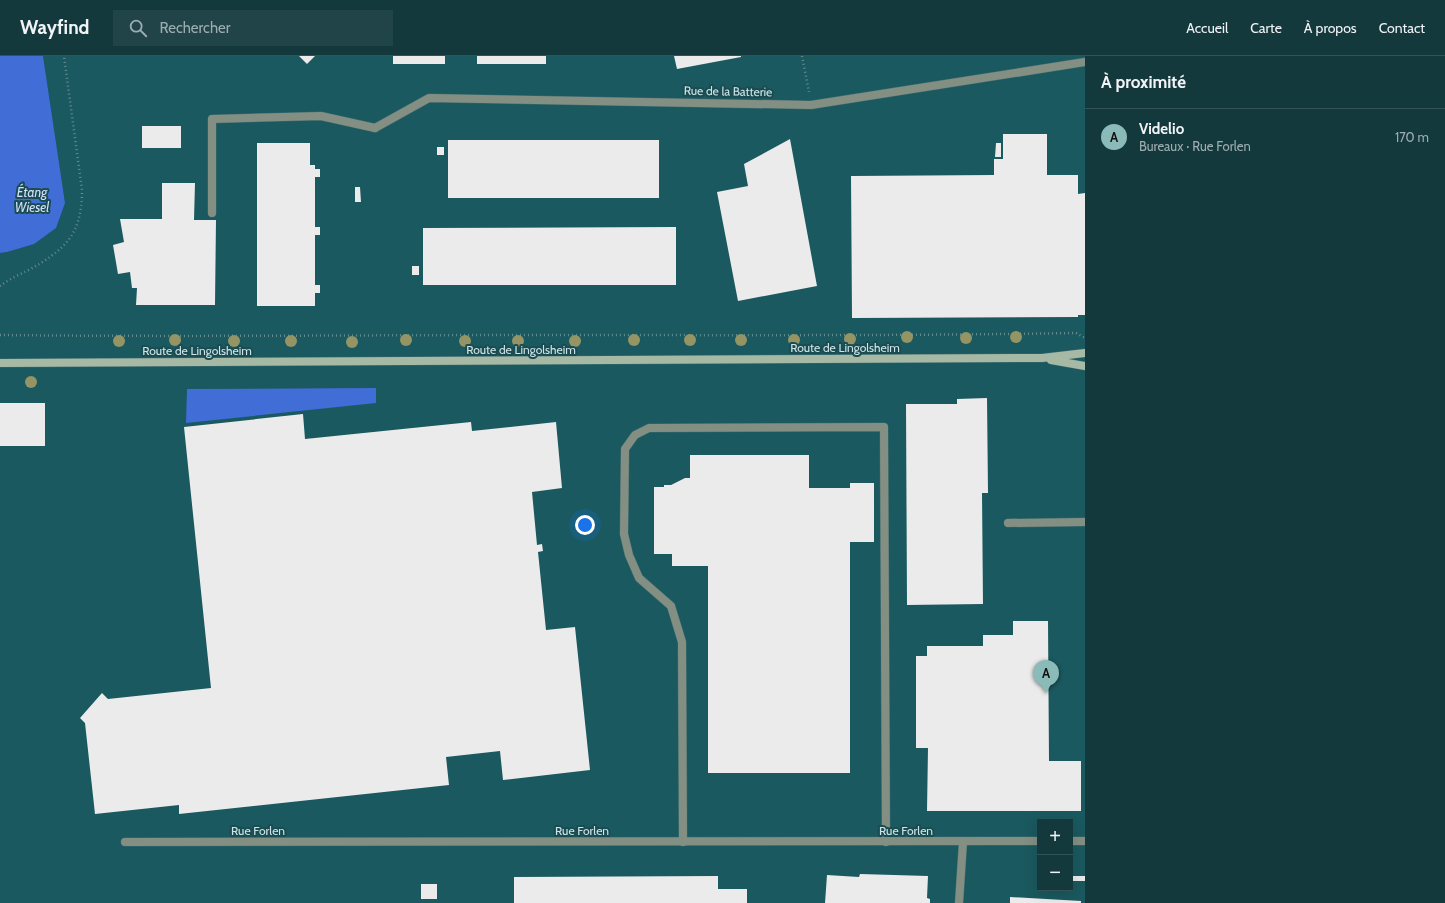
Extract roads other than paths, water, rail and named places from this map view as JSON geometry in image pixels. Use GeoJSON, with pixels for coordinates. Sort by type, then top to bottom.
{"type":"FeatureCollection","features":[{"type":"Feature","properties":{"kind":"main road"},"geometry":{"type":"LineString","coordinates":[[1042,358],[1085,353]]}},
{"type":"Feature","properties":{"kind":"main road"},"geometry":{"type":"LineString","coordinates":[[1042,358],[1085,366]]}},
{"type":"Feature","properties":{"kind":"main road","name":"Route de Lingolsheim"},"geometry":{"type":"LineString","coordinates":[[0,364],[1042,358]]}},
{"type":"Feature","properties":{"kind":"street","name":"Rue de la Batterie"},"geometry":{"type":"LineString","coordinates":[[212,213],[212,119],[321,116],[375,128],[429,98],[811,105],[1085,62]]}},
{"type":"Feature","properties":{"kind":"street"},"geometry":{"type":"LineString","coordinates":[[683,842],[682,642],[671,606],[640,578],[629,555],[624,534],[625,449],[635,436],[649,428],[884,427],[886,842]]}},
{"type":"Feature","properties":{"kind":"street"},"geometry":{"type":"LineString","coordinates":[[1008,523],[1085,522]]}},
{"type":"Feature","properties":{"kind":"street","name":"Rue Forlen"},"geometry":{"type":"LineString","coordinates":[[125,842],[1037,841]]}},
{"type":"Feature","properties":{"kind":"street"},"geometry":{"type":"LineString","coordinates":[[1073,841],[1085,841]]}},
{"type":"Feature","properties":{"kind":"street"},"geometry":{"type":"LineString","coordinates":[[959,903],[964,842]]}},
{"type":"Feature","properties":{"kind":"water","name":"Étang Wiesel"},"geometry":{"type":"Polygon","coordinates":[[[0,56],[43,56],[65,203],[56,228],[34,244],[0,253],[0,56]]]}},
{"type":"Feature","properties":{"kind":"water"},"geometry":{"type":"Polygon","coordinates":[[[376,388],[376,403],[186,423],[187,389],[376,388]]]}},
{"type":"Feature","properties":{"kind":"place","name":"Videlio"},"geometry":{"type":"Point","coordinates":[1046,693]}}]}
